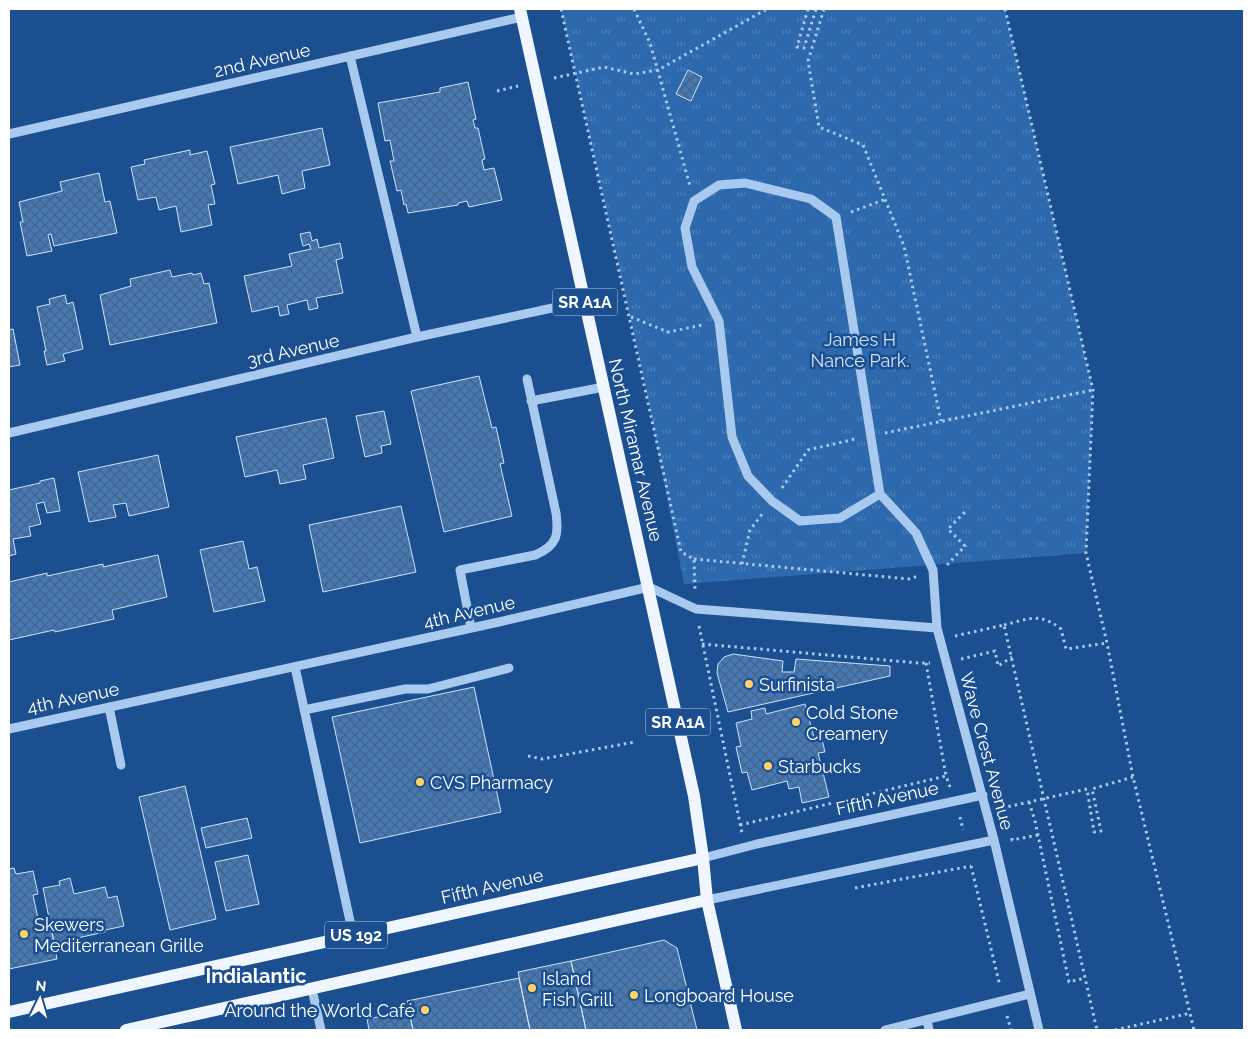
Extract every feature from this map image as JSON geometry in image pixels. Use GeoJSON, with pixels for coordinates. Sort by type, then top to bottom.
{"type":"FeatureCollection","features":[{"type":"Feature","properties":{"kind":"main road","name":"North Miramar Avenue"},"geometry":{"type":"LineString","coordinates":[[521,13],[694,796],[708,900]]}},
{"type":"Feature","properties":{"kind":"main road","name":"Fifth Avenue"},"geometry":{"type":"LineString","coordinates":[[9,1012],[703,858]]}},
{"type":"Feature","properties":{"kind":"main road","name":"US 192"},"geometry":{"type":"LineString","coordinates":[[126,1030],[708,900]]}},
{"type":"Feature","properties":{"kind":"main road","name":"SR A1A"},"geometry":{"type":"LineString","coordinates":[[708,900],[736,1030]]}},
{"type":"Feature","properties":{"kind":"street","name":"2nd Avenue"},"geometry":{"type":"LineString","coordinates":[[9,134],[350,56],[521,13]]}},
{"type":"Feature","properties":{"kind":"street"},"geometry":{"type":"LineString","coordinates":[[350,56],[417,337]]}},
{"type":"Feature","properties":{"kind":"street"},"geometry":{"type":"LineString","coordinates":[[745,184],[811,198],[836,217],[880,494],[840,518],[800,521],[772,501],[748,476],[732,437],[719,321],[692,267],[686,228],[694,201],[719,185],[745,184]]}},
{"type":"Feature","properties":{"kind":"street","name":"3rd Avenue"},"geometry":{"type":"LineString","coordinates":[[9,433],[417,337],[585,301]]}},
{"type":"Feature","properties":{"kind":"street"},"geometry":{"type":"LineString","coordinates":[[471,628],[460,570],[535,555],[547,550],[553,544],[557,534],[556,513],[526,379]]}},
{"type":"Feature","properties":{"kind":"street"},"geometry":{"type":"LineString","coordinates":[[531,401],[604,387]]}},
{"type":"Feature","properties":{"kind":"street","name":"Wave Crest Avenue"},"geometry":{"type":"LineString","coordinates":[[880,494],[916,533],[934,570],[937,628],[983,795],[1039,1030]]}},
{"type":"Feature","properties":{"kind":"street"},"geometry":{"type":"LineString","coordinates":[[649,587],[696,609],[937,628]]}},
{"type":"Feature","properties":{"kind":"street","name":"4th Avenue"},"geometry":{"type":"LineString","coordinates":[[9,729],[649,587]]}},
{"type":"Feature","properties":{"kind":"street"},"geometry":{"type":"LineString","coordinates":[[294,667],[353,936]]}},
{"type":"Feature","properties":{"kind":"street"},"geometry":{"type":"LineString","coordinates":[[304,710],[405,688],[428,689],[509,668]]}},
{"type":"Feature","properties":{"kind":"street"},"geometry":{"type":"LineString","coordinates":[[109,707],[121,765]]}},
{"type":"Feature","properties":{"kind":"street","name":"Fifth Avenue"},"geometry":{"type":"LineString","coordinates":[[703,858],[745,847],[983,795]]}},
{"type":"Feature","properties":{"kind":"street"},"geometry":{"type":"LineString","coordinates":[[708,900],[994,840]]}},
{"type":"Feature","properties":{"kind":"street"},"geometry":{"type":"LineString","coordinates":[[312,989],[321,1030]]}},
{"type":"Feature","properties":{"kind":"street"},"geometry":{"type":"LineString","coordinates":[[885,1030],[1030,994]]}},
{"type":"Feature","properties":{"kind":"street"},"geometry":{"type":"LineString","coordinates":[[927,1020],[929,1030]]}},
{"type":"Feature","properties":{"kind":"path"},"geometry":{"type":"LineString","coordinates":[[562,9],[681,552],[694,559],[909,579],[945,567],[965,546],[948,529],[966,511]]}},
{"type":"Feature","properties":{"kind":"path"},"geometry":{"type":"LineString","coordinates":[[634,9],[650,43],[694,201]]}},
{"type":"Feature","properties":{"kind":"path"},"geometry":{"type":"LineString","coordinates":[[497,91],[604,67],[634,74],[658,70],[767,9]]}},
{"type":"Feature","properties":{"kind":"path"},"geometry":{"type":"LineString","coordinates":[[808,9],[797,47],[804,48],[816,9]]}},
{"type":"Feature","properties":{"kind":"path"},"geometry":{"type":"LineString","coordinates":[[824,9],[808,60],[819,127],[863,145],[886,199],[904,246],[941,421]]}},
{"type":"Feature","properties":{"kind":"path"},"geometry":{"type":"LineString","coordinates":[[1005,9],[1093,390],[1086,553],[1107,644],[1133,777],[1194,1030]]}},
{"type":"Feature","properties":{"kind":"path"},"geometry":{"type":"LineString","coordinates":[[836,217],[886,199]]}},
{"type":"Feature","properties":{"kind":"path"},"geometry":{"type":"LineString","coordinates":[[630,316],[668,332],[719,321]]}},
{"type":"Feature","properties":{"kind":"path"},"geometry":{"type":"LineString","coordinates":[[742,564],[750,530],[808,450],[1093,390]]}},
{"type":"Feature","properties":{"kind":"path"},"geometry":{"type":"LineString","coordinates":[[694,559],[696,609],[702,644],[745,847]]}},
{"type":"Feature","properties":{"kind":"path"},"geometry":{"type":"LineString","coordinates":[[940,640],[1035,618],[1050,620],[1061,628],[1066,649],[1107,644]]}},
{"type":"Feature","properties":{"kind":"path"},"geometry":{"type":"LineString","coordinates":[[1004,625],[1097,1030]]}},
{"type":"Feature","properties":{"kind":"path"},"geometry":{"type":"LineString","coordinates":[[702,644],[926,663],[995,651],[998,666],[1012,657]]}},
{"type":"Feature","properties":{"kind":"path"},"geometry":{"type":"LineString","coordinates":[[926,663],[946,776]]}},
{"type":"Feature","properties":{"kind":"path"},"geometry":{"type":"LineString","coordinates":[[528,756],[542,759],[635,742]]}},
{"type":"Feature","properties":{"kind":"path"},"geometry":{"type":"LineString","coordinates":[[987,812],[1087,790],[1094,832],[1101,831],[1092,789],[1133,777]]}},
{"type":"Feature","properties":{"kind":"path"},"geometry":{"type":"LineString","coordinates":[[1029,802],[1038,835],[1069,982],[1085,978]]}},
{"type":"Feature","properties":{"kind":"path"},"geometry":{"type":"LineString","coordinates":[[1012,840],[1038,835]]}},
{"type":"Feature","properties":{"kind":"path"},"geometry":{"type":"LineString","coordinates":[[1115,1030],[1191,1013]]}},
{"type":"Feature","properties":{"kind":"green space","name":"James H Nance Park."},"geometry":{"type":"Polygon","coordinates":[[[561,9],[1005,9],[1093,390],[1086,553],[684,584],[643,375],[561,9]]]}},
{"type":"Feature","properties":{"kind":"building"},"geometry":{"type":"Polygon","coordinates":[[[688,70],[702,77],[691,101],[676,94],[688,70]]]}},
{"type":"Feature","properties":{"kind":"building"},"geometry":{"type":"Polygon","coordinates":[[[468,82],[476,119],[473,120],[475,128],[478,128],[485,159],[482,160],[484,170],[494,168],[502,200],[469,207],[467,201],[458,203],[458,205],[408,213],[401,190],[397,191],[390,161],[394,161],[390,140],[385,141],[378,103],[440,92],[440,88],[468,82]]]}},
{"type":"Feature","properties":{"kind":"building"},"geometry":{"type":"Polygon","coordinates":[[[322,128],[330,165],[302,171],[305,188],[282,194],[278,175],[238,184],[230,147],[322,128]]]}},
{"type":"Feature","properties":{"kind":"building"},"geometry":{"type":"Polygon","coordinates":[[[190,150],[190,155],[207,151],[215,184],[211,185],[215,204],[208,205],[212,225],[181,232],[176,206],[159,210],[156,197],[138,200],[131,167],[145,164],[144,160],[190,150]]]}},
{"type":"Feature","properties":{"kind":"building"},"geometry":{"type":"Polygon","coordinates":[[[99,173],[105,202],[110,201],[117,233],[54,246],[51,234],[48,235],[52,251],[27,256],[20,222],[23,222],[19,202],[62,191],[60,182],[99,173]]]}},
{"type":"Feature","properties":{"kind":"building"},"geometry":{"type":"Polygon","coordinates":[[[310,232],[312,241],[317,239],[319,248],[340,243],[343,258],[336,260],[343,293],[316,298],[318,308],[309,310],[307,300],[287,305],[289,314],[280,316],[278,306],[252,312],[244,276],[292,266],[289,254],[311,249],[309,244],[303,246],[300,234],[310,232]]]}},
{"type":"Feature","properties":{"kind":"building"},"geometry":{"type":"Polygon","coordinates":[[[170,270],[172,277],[201,273],[204,284],[209,283],[217,323],[110,345],[100,295],[131,286],[130,279],[170,270]]]}},
{"type":"Feature","properties":{"kind":"building"},"geometry":{"type":"Polygon","coordinates":[[[65,295],[67,304],[73,302],[83,349],[63,354],[65,361],[47,365],[37,307],[50,304],[49,299],[65,295]]]}},
{"type":"Feature","properties":{"kind":"building"},"geometry":{"type":"Polygon","coordinates":[[[13,329],[20,365],[9,367],[9,330],[13,329]]]}},
{"type":"Feature","properties":{"kind":"building"},"geometry":{"type":"Polygon","coordinates":[[[479,376],[492,428],[496,427],[504,463],[500,464],[512,516],[444,532],[411,391],[479,376]]]}},
{"type":"Feature","properties":{"kind":"building"},"geometry":{"type":"Polygon","coordinates":[[[384,411],[391,444],[381,446],[382,453],[365,457],[356,416],[384,411]]]}},
{"type":"Feature","properties":{"kind":"building"},"geometry":{"type":"Polygon","coordinates":[[[326,418],[334,458],[303,465],[306,479],[280,484],[277,470],[245,477],[236,437],[326,418]]]}},
{"type":"Feature","properties":{"kind":"building"},"geometry":{"type":"Polygon","coordinates":[[[158,455],[169,507],[129,516],[126,503],[113,505],[116,517],[89,522],[78,472],[158,455]]]}},
{"type":"Feature","properties":{"kind":"building"},"geometry":{"type":"Polygon","coordinates":[[[54,478],[60,511],[47,513],[44,502],[36,504],[41,524],[29,527],[31,536],[13,539],[16,554],[9,556],[9,490],[54,478]]]}},
{"type":"Feature","properties":{"kind":"building"},"geometry":{"type":"Polygon","coordinates":[[[401,506],[416,572],[323,592],[309,525],[401,506]]]}},
{"type":"Feature","properties":{"kind":"building"},"geometry":{"type":"Polygon","coordinates":[[[243,541],[249,569],[257,567],[265,601],[214,612],[200,550],[243,541]]]}},
{"type":"Feature","properties":{"kind":"building"},"geometry":{"type":"Polygon","coordinates":[[[158,555],[167,597],[112,610],[114,619],[9,640],[9,582],[47,573],[47,576],[103,564],[103,567],[158,555]]]}},
{"type":"Feature","properties":{"kind":"building"},"geometry":{"type":"Polygon","coordinates":[[[733,654],[783,661],[782,672],[794,672],[796,659],[890,666],[890,676],[728,712],[717,673],[718,664],[724,657],[733,654]]]}},
{"type":"Feature","properties":{"kind":"building","name":"CVS Pharmacy"},"geometry":{"type":"Polygon","coordinates":[[[474,687],[501,812],[360,843],[332,717],[474,687]]]}},
{"type":"Feature","properties":{"kind":"building"},"geometry":{"type":"Polygon","coordinates":[[[805,704],[814,737],[821,735],[825,752],[818,753],[829,797],[802,803],[799,787],[789,789],[787,781],[752,790],[747,772],[742,773],[736,747],[741,746],[736,723],[752,719],[751,711],[765,708],[766,714],[805,704]]]}},
{"type":"Feature","properties":{"kind":"building"},"geometry":{"type":"Polygon","coordinates":[[[185,786],[216,919],[170,930],[139,797],[185,786]]]}},
{"type":"Feature","properties":{"kind":"building"},"geometry":{"type":"Polygon","coordinates":[[[247,818],[252,838],[206,848],[201,828],[247,818]]]}},
{"type":"Feature","properties":{"kind":"building"},"geometry":{"type":"Polygon","coordinates":[[[248,855],[259,904],[226,911],[215,862],[248,855]]]}},
{"type":"Feature","properties":{"kind":"building"},"geometry":{"type":"Polygon","coordinates":[[[14,868],[16,874],[33,871],[38,894],[33,895],[41,933],[52,931],[57,959],[9,969],[9,869],[14,868]]]}},
{"type":"Feature","properties":{"kind":"building"},"geometry":{"type":"Polygon","coordinates":[[[70,878],[74,894],[105,887],[108,898],[117,896],[124,926],[54,943],[43,888],[60,885],[59,881],[70,878]]]}},
{"type":"Feature","properties":{"kind":"building","name":"Longboard House"},"geometry":{"type":"Polygon","coordinates":[[[664,940],[677,948],[697,1030],[586,1030],[571,961],[664,940]]]}},
{"type":"Feature","properties":{"kind":"building"},"geometry":{"type":"Polygon","coordinates":[[[571,961],[586,1030],[530,1030],[518,972],[571,961]]]}},
{"type":"Feature","properties":{"kind":"building"},"geometry":{"type":"Polygon","coordinates":[[[519,978],[530,1030],[413,1030],[407,1001],[519,978]]]}},
{"type":"Feature","properties":{"kind":"building"},"geometry":{"type":"Polygon","coordinates":[[[409,1011],[413,1030],[369,1030],[367,1019],[409,1011]]]}},
{"type":"Feature","properties":{"kind":"place","name":"Surfinista"},"geometry":{"type":"Point","coordinates":[749,684]}},
{"type":"Feature","properties":{"kind":"place","name":"Cold Stone Creamery"},"geometry":{"type":"Point","coordinates":[796,722]}},
{"type":"Feature","properties":{"kind":"place","name":"Starbucks"},"geometry":{"type":"Point","coordinates":[768,766]}},
{"type":"Feature","properties":{"kind":"place","name":"CVS Pharmacy"},"geometry":{"type":"Point","coordinates":[420,782]}},
{"type":"Feature","properties":{"kind":"place","name":"Skewers Mediterranean Grille"},"geometry":{"type":"Point","coordinates":[24,934]}},
{"type":"Feature","properties":{"kind":"place","name":"Island Fish Grill"},"geometry":{"type":"Point","coordinates":[532,988]}},
{"type":"Feature","properties":{"kind":"place","name":"Longboard House"},"geometry":{"type":"Point","coordinates":[634,995]}},
{"type":"Feature","properties":{"kind":"place","name":"Around the World Café"},"geometry":{"type":"Point","coordinates":[425,1010]}},
{"type":"Feature","properties":{"kind":"district","name":"Indialantic"},"geometry":{"type":"Point","coordinates":[256,976]}}]}
